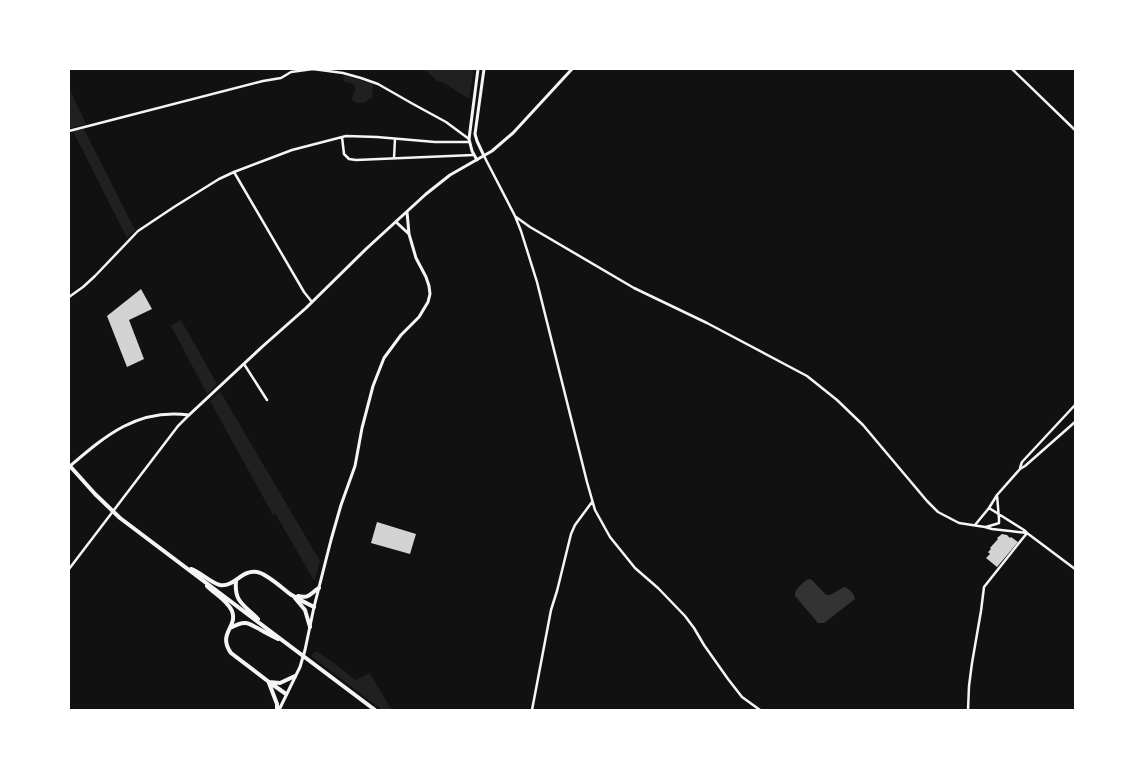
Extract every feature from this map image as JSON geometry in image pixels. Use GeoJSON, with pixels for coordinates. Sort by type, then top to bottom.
{"type":"FeatureCollection","features":[{"type":"Feature","properties":{"kind":"highway"},"geometry":{"type":"LineString","coordinates":[[69,466],[83,482],[125,521],[375,710]]}},
{"type":"Feature","properties":{"kind":"highway"},"geometry":{"type":"LineString","coordinates":[[183,565],[195,570],[220,585],[236,581],[242,575],[249,572],[263,574],[292,595],[314,607]]}},
{"type":"Feature","properties":{"kind":"highway"},"geometry":{"type":"LineString","coordinates":[[197,576],[230,607],[233,617],[226,635],[226,640],[227,647],[231,653],[286,694]]}},
{"type":"Feature","properties":{"kind":"highway"},"geometry":{"type":"LineString","coordinates":[[236,581],[235,590],[238,599],[267,628]]}},
{"type":"Feature","properties":{"kind":"highway"},"geometry":{"type":"LineString","coordinates":[[292,595],[303,597],[308,596],[319,588]]}},
{"type":"Feature","properties":{"kind":"highway"},"geometry":{"type":"LineString","coordinates":[[292,595],[305,610],[310,627]]}},
{"type":"Feature","properties":{"kind":"highway"},"geometry":{"type":"LineString","coordinates":[[230,628],[241,623],[252,624],[286,643]]}},
{"type":"Feature","properties":{"kind":"highway"},"geometry":{"type":"LineString","coordinates":[[269,682],[280,683],[295,676]]}},
{"type":"Feature","properties":{"kind":"highway"},"geometry":{"type":"LineString","coordinates":[[269,682],[278,710]]}},
{"type":"Feature","properties":{"kind":"street"},"geometry":{"type":"LineString","coordinates":[[69,131],[263,81],[281,78],[291,72],[312,69],[343,73],[378,84],[446,122],[469,140]]}},
{"type":"Feature","properties":{"kind":"street"},"geometry":{"type":"LineString","coordinates":[[477,160],[473,155],[469,140],[478,69]]}},
{"type":"Feature","properties":{"kind":"street"},"geometry":{"type":"LineString","coordinates":[[484,69],[475,134],[484,156],[515,216],[521,231],[537,282],[592,501],[610,537],[635,568],[668,598],[685,616],[742,697],[760,710]]}},
{"type":"Feature","properties":{"kind":"street"},"geometry":{"type":"LineString","coordinates":[[69,569],[178,426],[189,415],[312,302],[366,249],[426,194],[450,175],[492,151],[513,133],[572,69]]}},
{"type":"Feature","properties":{"kind":"street"},"geometry":{"type":"LineString","coordinates":[[1012,69],[1075,130]]}},
{"type":"Feature","properties":{"kind":"street"},"geometry":{"type":"LineString","coordinates":[[69,297],[95,276],[138,232],[174,207],[234,172],[292,150],[342,137],[366,136],[435,142],[469,140]]}},
{"type":"Feature","properties":{"kind":"street"},"geometry":{"type":"LineString","coordinates":[[342,137],[344,154],[349,160],[473,155]]}},
{"type":"Feature","properties":{"kind":"street"},"geometry":{"type":"LineString","coordinates":[[394,158],[395,139]]}},
{"type":"Feature","properties":{"kind":"street"},"geometry":{"type":"LineString","coordinates":[[234,172],[304,292],[312,302]]}},
{"type":"Feature","properties":{"kind":"street"},"geometry":{"type":"LineString","coordinates":[[278,710],[300,668],[314,607],[341,505],[355,466],[362,428],[373,386],[384,358],[401,335],[419,317],[428,302],[430,294],[429,286],[416,258],[409,234],[407,212]]}},
{"type":"Feature","properties":{"kind":"street"},"geometry":{"type":"LineString","coordinates":[[515,216],[530,227],[634,288],[707,323],[807,376],[838,400],[863,425],[938,512],[959,523],[1027,533]]}},
{"type":"Feature","properties":{"kind":"street"},"geometry":{"type":"LineString","coordinates":[[396,222],[409,234]]}},
{"type":"Feature","properties":{"kind":"street"},"geometry":{"type":"LineString","coordinates":[[244,363],[267,400]]}},
{"type":"Feature","properties":{"kind":"street"},"geometry":{"type":"LineString","coordinates":[[1020,469],[1022,462],[1075,405]]}},
{"type":"Feature","properties":{"kind":"street"},"geometry":{"type":"LineString","coordinates":[[69,466],[110,433],[131,422],[152,416],[175,413],[189,415]]}},
{"type":"Feature","properties":{"kind":"street"},"geometry":{"type":"LineString","coordinates":[[974,526],[1020,469],[1075,422]]}},
{"type":"Feature","properties":{"kind":"street"},"geometry":{"type":"LineString","coordinates":[[985,527],[999,522],[998,495]]}},
{"type":"Feature","properties":{"kind":"street"},"geometry":{"type":"LineString","coordinates":[[532,710],[551,610],[571,534],[575,525],[592,501]]}},
{"type":"Feature","properties":{"kind":"street"},"geometry":{"type":"LineString","coordinates":[[988,508],[999,513],[1024,530],[1075,569]]}},
{"type":"Feature","properties":{"kind":"street"},"geometry":{"type":"LineString","coordinates":[[968,710],[969,686],[984,586],[1027,533]]}},
{"type":"Feature","properties":{"kind":"shaded area"},"geometry":{"type":"Polygon","coordinates":[[[421,69],[474,69],[469,99],[444,83],[437,81],[429,73],[421,69]]]}},
{"type":"Feature","properties":{"kind":"shaded area"},"geometry":{"type":"Polygon","coordinates":[[[343,75],[373,84],[372,99],[370,98],[366,102],[362,103],[354,102],[352,96],[355,87],[352,84],[344,82],[343,75]]]}},
{"type":"Feature","properties":{"kind":"shaded area"},"geometry":{"type":"Polygon","coordinates":[[[69,88],[86,124],[71,128],[69,124],[69,88]]]}},
{"type":"Feature","properties":{"kind":"shaded area"},"geometry":{"type":"Polygon","coordinates":[[[84,129],[135,230],[127,238],[73,131],[84,129]]]}},
{"type":"Feature","properties":{"kind":"shaded area"},"geometry":{"type":"Polygon","coordinates":[[[181,320],[217,384],[207,394],[171,326],[181,320]]]}},
{"type":"Feature","properties":{"kind":"shaded area"},"geometry":{"type":"Polygon","coordinates":[[[220,391],[320,561],[315,580],[313,579],[275,513],[273,515],[210,401],[220,391]]]}},
{"type":"Feature","properties":{"kind":"shaded area"},"geometry":{"type":"Polygon","coordinates":[[[808,579],[812,580],[826,595],[830,595],[844,587],[851,591],[855,599],[824,623],[818,623],[795,596],[797,589],[808,579]]]}},
{"type":"Feature","properties":{"kind":"shaded area"},"geometry":{"type":"Polygon","coordinates":[[[315,652],[318,652],[337,665],[355,680],[370,673],[389,706],[393,710],[382,710],[311,656],[315,652]]]}},
{"type":"Feature","properties":{"kind":"building"},"geometry":{"type":"Polygon","coordinates":[[[141,289],[152,309],[129,320],[144,359],[127,367],[107,316],[141,289]]]}},
{"type":"Feature","properties":{"kind":"building"},"geometry":{"type":"Polygon","coordinates":[[[377,522],[416,534],[410,554],[371,543],[377,522]]]}},
{"type":"Feature","properties":{"kind":"building"},"geometry":{"type":"Polygon","coordinates":[[[1002,534],[1007,535],[1010,538],[1011,537],[1018,542],[997,567],[986,558],[990,554],[988,552],[991,549],[990,548],[1002,534]]]}}]}
